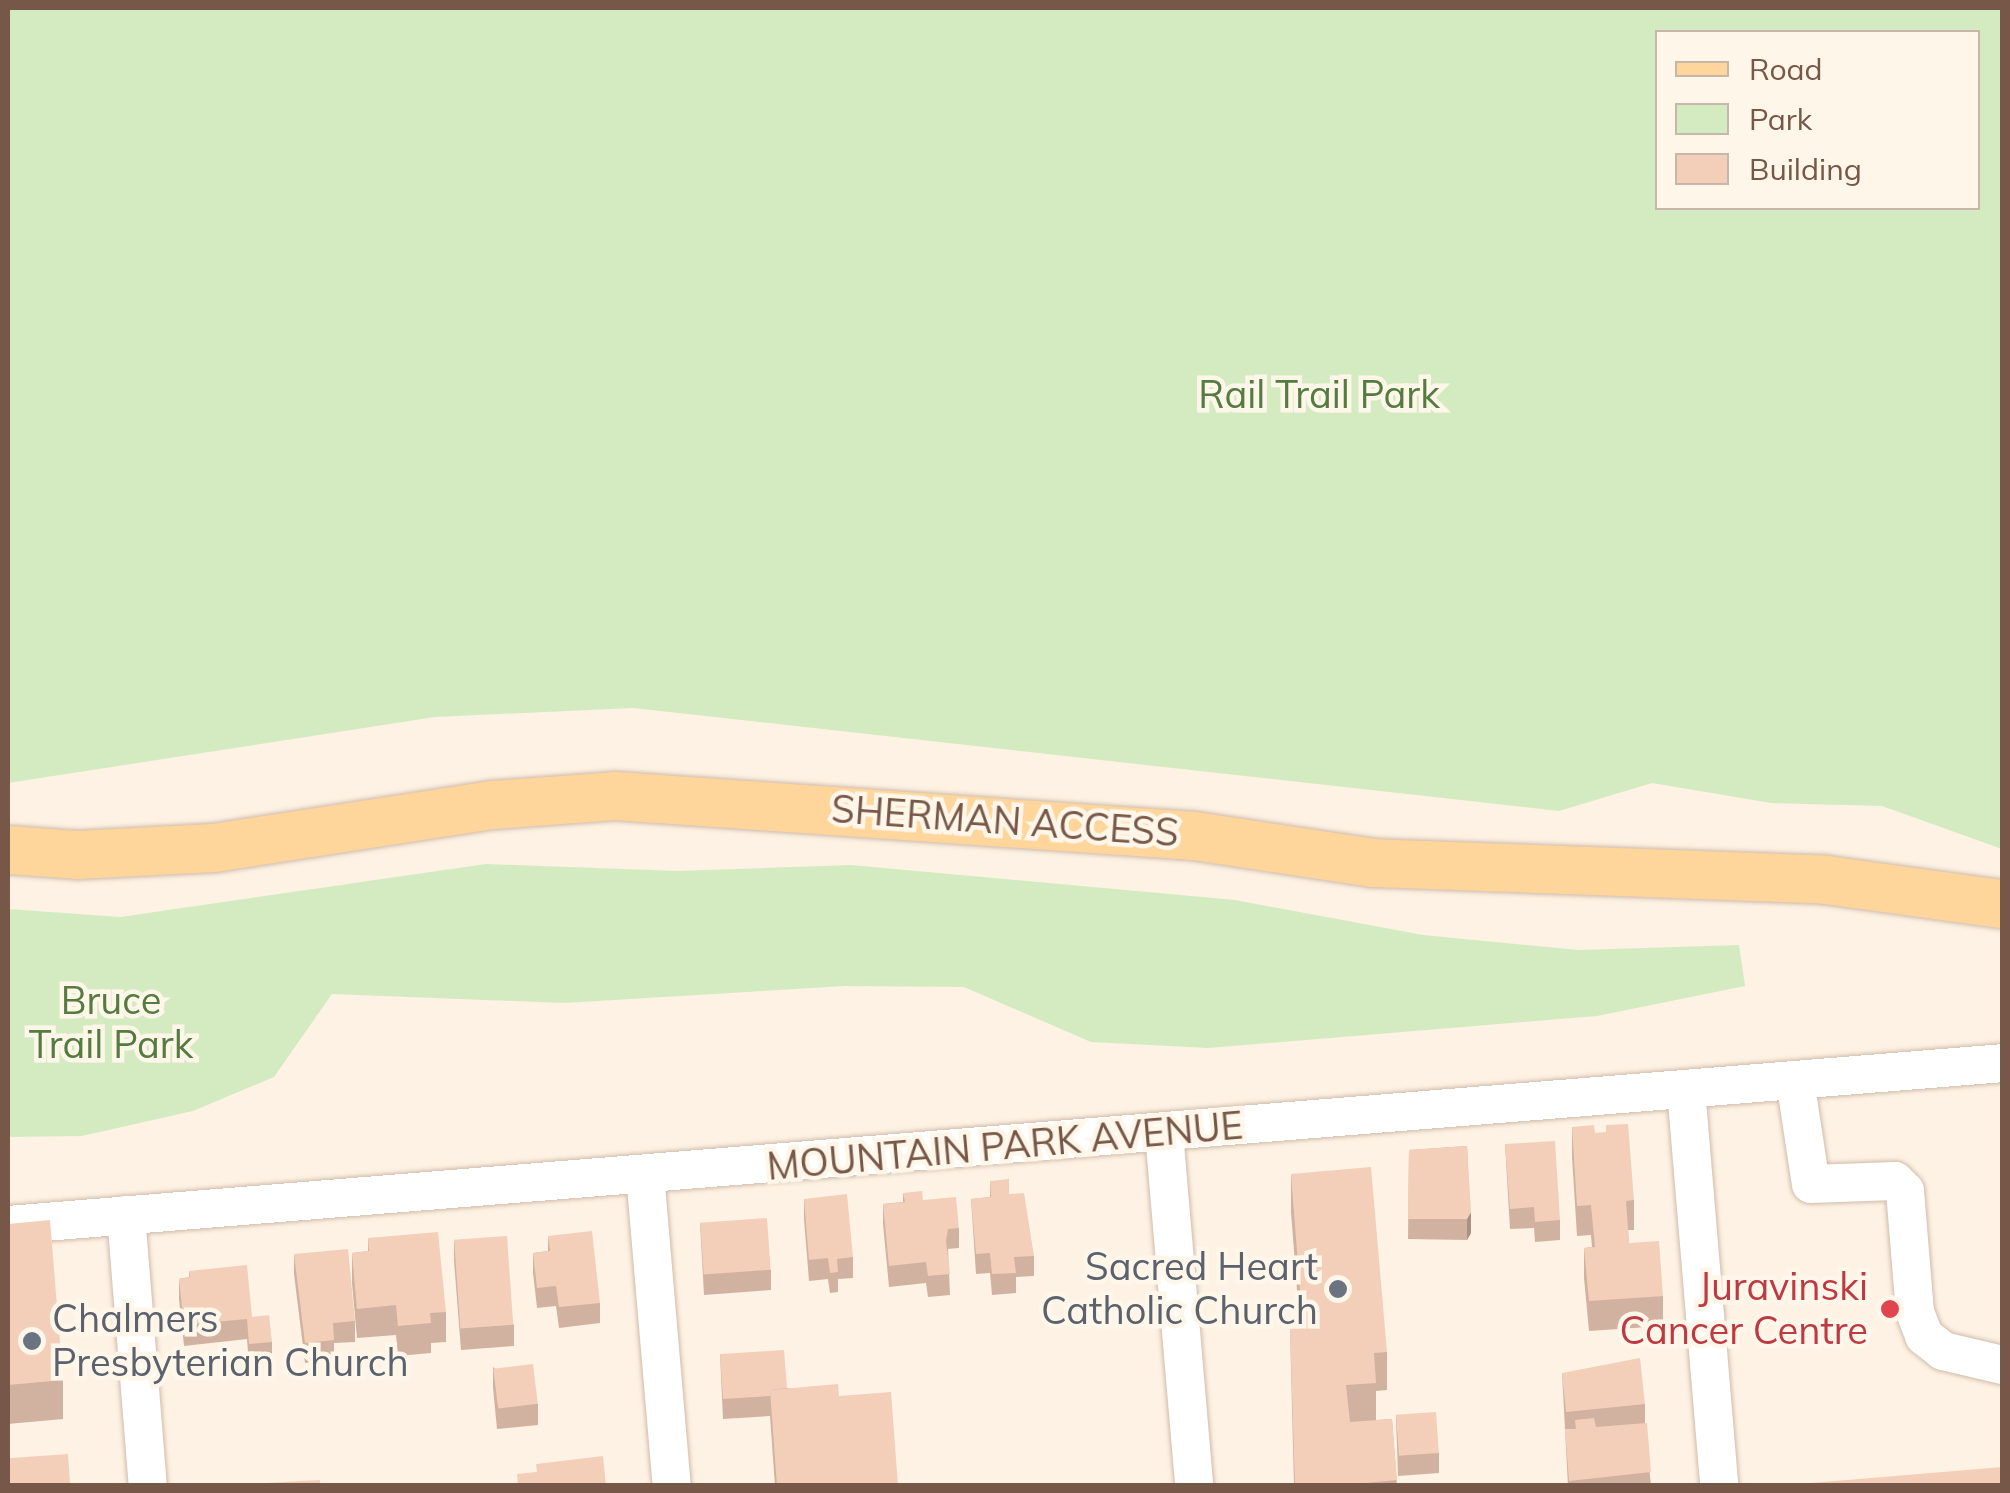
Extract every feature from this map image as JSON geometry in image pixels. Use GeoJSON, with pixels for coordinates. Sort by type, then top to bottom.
{"type":"FeatureCollection","features":[{"type":"Feature","properties":{"kind":"main road","name":"SHERMAN ACCESS"},"geometry":{"type":"LineString","coordinates":[[8,850],[77,855],[214,848],[492,805],[615,796],[1196,836],[1373,862],[1826,880],[2002,904]]}},
{"type":"Feature","properties":{"kind":"street","name":"MOUNTAIN PARK AVENUE"},"geometry":{"type":"LineString","coordinates":[[8,1225],[2002,1062]]}},
{"type":"Feature","properties":{"kind":"street"},"geometry":{"type":"LineString","coordinates":[[1795,1080],[1811,1184],[1895,1182],[1905,1190],[1915,1312],[1924,1336],[1943,1351],[2002,1365]]}},
{"type":"Feature","properties":{"kind":"street"},"geometry":{"type":"LineString","coordinates":[[1686,1089],[1718,1486]]}},
{"type":"Feature","properties":{"kind":"street"},"geometry":{"type":"LineString","coordinates":[[1164,1133],[1194,1486]]}},
{"type":"Feature","properties":{"kind":"street"},"geometry":{"type":"LineString","coordinates":[[645,1174],[672,1486]]}},
{"type":"Feature","properties":{"kind":"street"},"geometry":{"type":"LineString","coordinates":[[126,1215],[148,1486]]}},
{"type":"Feature","properties":{"kind":"green space","name":"Rail Trail Park"},"geometry":{"type":"Polygon","coordinates":[[[8,8],[2002,8],[2002,849],[1882,806],[1771,803],[1652,783],[1559,811],[633,708],[435,717],[8,783],[8,8]]]}},
{"type":"Feature","properties":{"kind":"green space","name":"Bruce Trail Park"},"geometry":{"type":"Polygon","coordinates":[[[486,864],[678,871],[851,865],[1235,900],[1423,935],[1579,950],[1739,945],[1745,986],[1597,1016],[1208,1048],[1091,1042],[964,987],[845,986],[564,1003],[332,994],[274,1077],[193,1111],[82,1136],[8,1137],[8,909],[120,917],[486,864]]]}},
{"type":"Feature","properties":{"kind":"building"},"geometry":{"type":"Polygon","coordinates":[[[1628,1124],[1634,1200],[1626,1201],[1629,1243],[1659,1241],[1663,1296],[1589,1301],[1584,1248],[1595,1247],[1591,1205],[1577,1206],[1572,1127],[1594,1125],[1595,1133],[1606,1132],[1606,1125],[1628,1124]]]}},
{"type":"Feature","properties":{"kind":"building"},"geometry":{"type":"Polygon","coordinates":[[[1555,1141],[1560,1220],[1535,1222],[1534,1207],[1510,1209],[1505,1144],[1555,1141]]]}},
{"type":"Feature","properties":{"kind":"building"},"geometry":{"type":"Polygon","coordinates":[[[1467,1146],[1471,1212],[1467,1219],[1408,1219],[1409,1150],[1467,1146]]]}},
{"type":"Feature","properties":{"kind":"building","name":"Sacred Heart Catholic Church"},"geometry":{"type":"Polygon","coordinates":[[[1371,1167],[1387,1352],[1374,1353],[1376,1383],[1346,1385],[1350,1422],[1392,1419],[1397,1480],[1295,1486],[1290,1329],[1303,1328],[1291,1174],[1371,1167]]]}},
{"type":"Feature","properties":{"kind":"building"},"geometry":{"type":"Polygon","coordinates":[[[1009,1179],[1009,1194],[1024,1193],[1034,1256],[1014,1257],[1016,1273],[992,1274],[990,1253],[976,1254],[971,1199],[991,1197],[990,1181],[1009,1179]]]}},
{"type":"Feature","properties":{"kind":"building"},"geometry":{"type":"Polygon","coordinates":[[[922,1191],[923,1200],[956,1197],[959,1228],[948,1229],[946,1241],[950,1274],[928,1276],[926,1262],[889,1266],[883,1204],[905,1202],[903,1193],[922,1191]]]}},
{"type":"Feature","properties":{"kind":"building"},"geometry":{"type":"Polygon","coordinates":[[[847,1194],[853,1257],[837,1259],[838,1272],[830,1273],[828,1258],[809,1260],[804,1199],[847,1194]]]}},
{"type":"Feature","properties":{"kind":"building"},"geometry":{"type":"Polygon","coordinates":[[[767,1218],[771,1270],[704,1275],[700,1223],[767,1218]]]}},
{"type":"Feature","properties":{"kind":"building","name":"Chalmers Presbyterian Church"},"geometry":{"type":"Polygon","coordinates":[[[50,1220],[63,1380],[8,1385],[8,1224],[50,1220]]]}},
{"type":"Feature","properties":{"kind":"building"},"geometry":{"type":"Polygon","coordinates":[[[592,1231],[600,1303],[559,1307],[556,1286],[537,1288],[533,1253],[550,1251],[548,1236],[592,1231]]]}},
{"type":"Feature","properties":{"kind":"building"},"geometry":{"type":"Polygon","coordinates":[[[438,1232],[446,1312],[430,1313],[431,1323],[398,1326],[396,1305],[357,1309],[352,1253],[369,1251],[368,1238],[438,1232]]]}},
{"type":"Feature","properties":{"kind":"building"},"geometry":{"type":"Polygon","coordinates":[[[507,1236],[513,1325],[460,1328],[454,1240],[507,1236]]]}},
{"type":"Feature","properties":{"kind":"building"},"geometry":{"type":"Polygon","coordinates":[[[348,1249],[355,1321],[333,1323],[334,1340],[305,1343],[294,1254],[348,1249]]]}},
{"type":"Feature","properties":{"kind":"building"},"geometry":{"type":"Polygon","coordinates":[[[247,1265],[252,1317],[269,1315],[272,1342],[249,1344],[247,1319],[184,1325],[179,1279],[190,1277],[189,1271],[247,1265]]]}},
{"type":"Feature","properties":{"kind":"building"},"geometry":{"type":"Polygon","coordinates":[[[784,1350],[787,1388],[770,1390],[770,1396],[723,1399],[720,1354],[784,1350]]]}},
{"type":"Feature","properties":{"kind":"building"},"geometry":{"type":"Polygon","coordinates":[[[1640,1358],[1645,1404],[1566,1412],[1562,1373],[1640,1358]]]}},
{"type":"Feature","properties":{"kind":"building"},"geometry":{"type":"Polygon","coordinates":[[[533,1364],[538,1404],[498,1409],[493,1369],[533,1364]]]}},
{"type":"Feature","properties":{"kind":"building"},"geometry":{"type":"Polygon","coordinates":[[[838,1384],[839,1396],[891,1392],[898,1486],[777,1486],[770,1390],[838,1384]]]}},
{"type":"Feature","properties":{"kind":"building"},"geometry":{"type":"Polygon","coordinates":[[[1436,1412],[1439,1453],[1399,1456],[1396,1415],[1436,1412]]]}},
{"type":"Feature","properties":{"kind":"building"},"geometry":{"type":"Polygon","coordinates":[[[1594,1418],[1596,1427],[1647,1423],[1651,1472],[1569,1481],[1565,1429],[1576,1429],[1575,1420],[1594,1418]]]}},
{"type":"Feature","properties":{"kind":"building"},"geometry":{"type":"Polygon","coordinates":[[[68,1454],[70,1486],[10,1486],[8,1458],[68,1454]]]}},
{"type":"Feature","properties":{"kind":"building"},"geometry":{"type":"Polygon","coordinates":[[[603,1456],[606,1486],[518,1486],[517,1474],[537,1472],[536,1464],[603,1456]]]}},
{"type":"Feature","properties":{"kind":"building"},"geometry":{"type":"Polygon","coordinates":[[[2002,1467],[2002,1486],[1811,1486],[1811,1483],[2002,1467]]]}},
{"type":"Feature","properties":{"kind":"building"},"geometry":{"type":"Polygon","coordinates":[[[320,1480],[320,1486],[231,1485],[320,1480]]]}},
{"type":"Feature","properties":{"kind":"place","name":"Sacred Heart Catholic Church"},"geometry":{"type":"Point","coordinates":[1338,1289]}},
{"type":"Feature","properties":{"kind":"place","name":"Juravinski Cancer Centre"},"geometry":{"type":"Point","coordinates":[1890,1309]}},
{"type":"Feature","properties":{"kind":"place","name":"Chalmers Presbyterian Church"},"geometry":{"type":"Point","coordinates":[32,1341]}}]}
